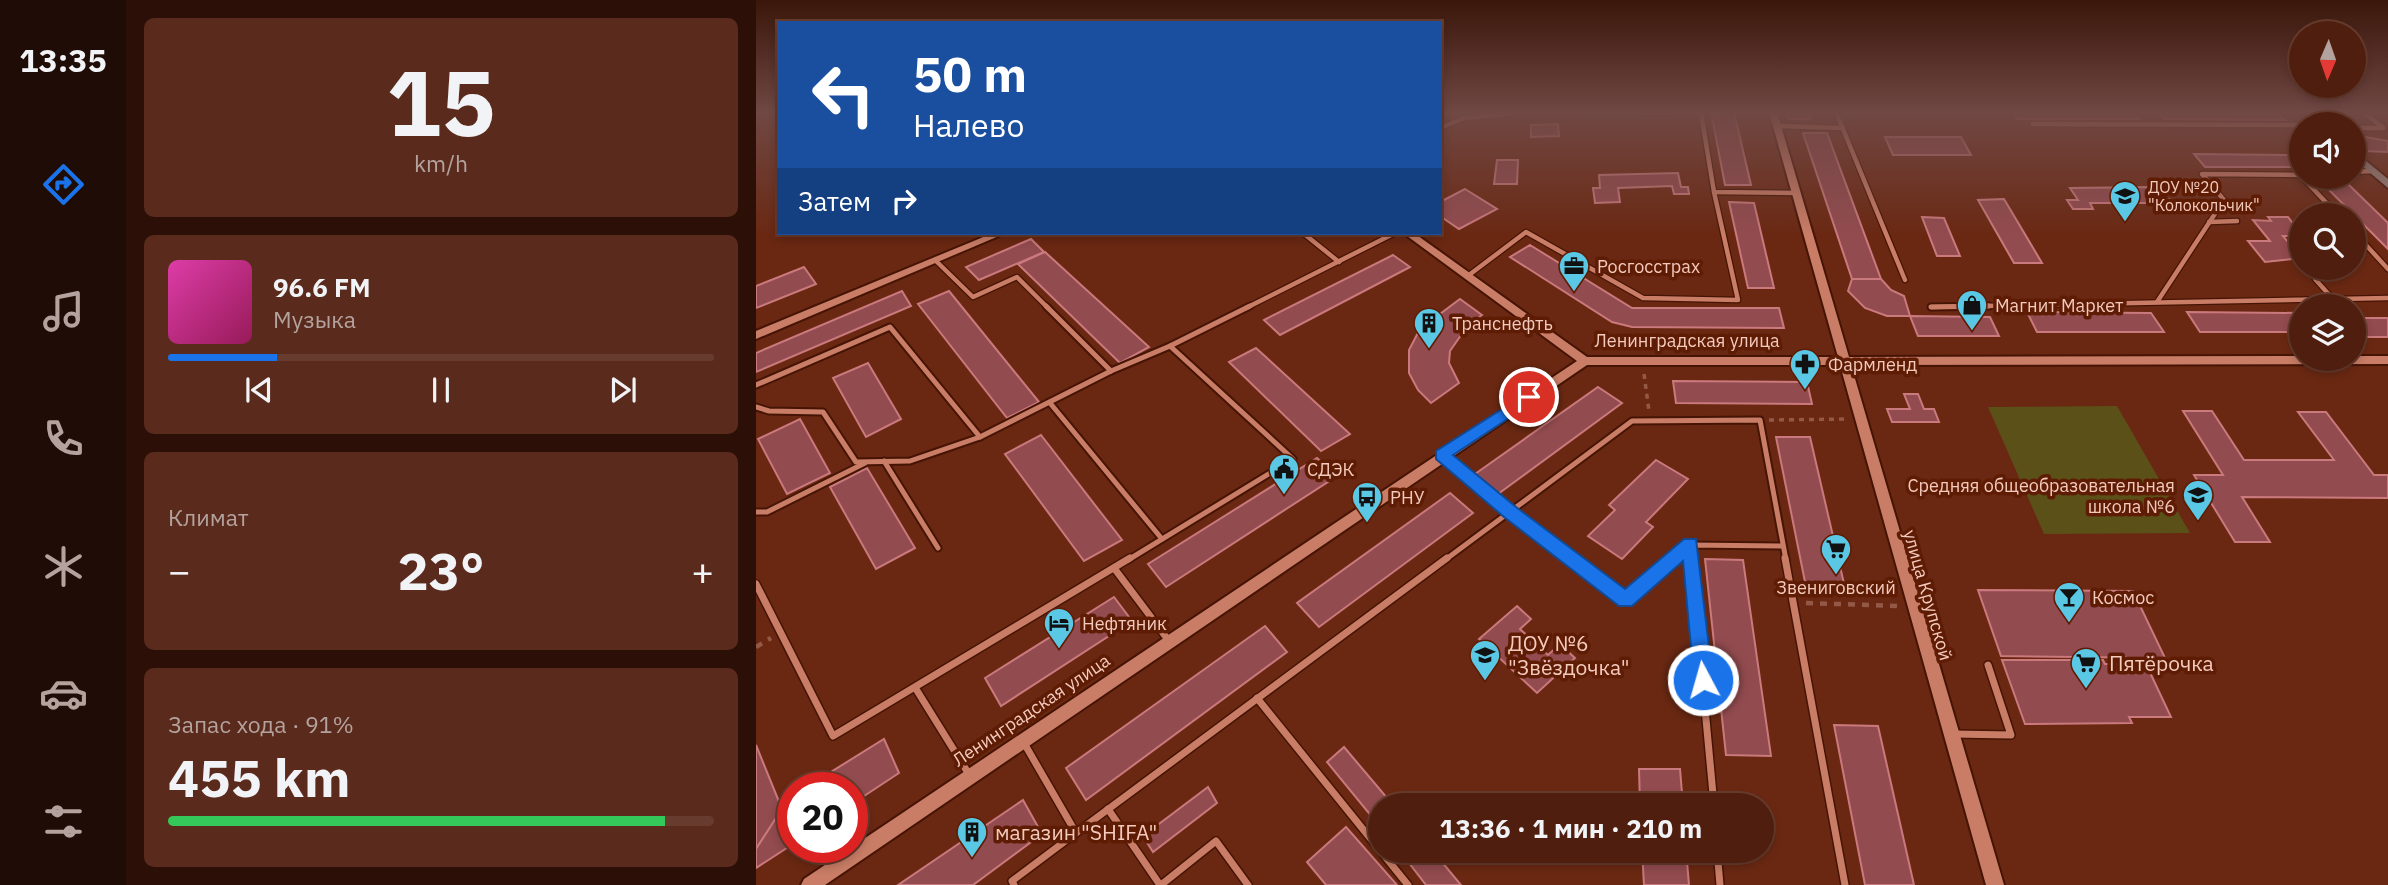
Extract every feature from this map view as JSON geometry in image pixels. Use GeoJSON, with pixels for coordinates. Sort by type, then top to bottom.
{"type":"FeatureCollection","features":[{"type":"Feature","properties":{"kind":"main road"},"geometry":{"type":"LineString","coordinates":[[2366,165],[2388,185]]}},
{"type":"Feature","properties":{"kind":"street","name":"улица Крупской"},"geometry":{"type":"LineString","coordinates":[[1786,153],[1912,606],[1995,885]]}},
{"type":"Feature","properties":{"kind":"street"},"geometry":{"type":"LineString","coordinates":[[756,335],[997,235]]}},
{"type":"Feature","properties":{"kind":"street"},"geometry":{"type":"LineString","coordinates":[[1411,235],[1585,361]]}},
{"type":"Feature","properties":{"kind":"street","name":"Ленинградская улица"},"geometry":{"type":"LineString","coordinates":[[817,883],[1442,455],[1585,361],[2388,360]]}},
{"type":"Feature","properties":{"kind":"lane"},"geometry":{"type":"LineString","coordinates":[[1469,275],[1526,232],[1643,298],[1738,300],[1708,153]]}},
{"type":"Feature","properties":{"kind":"lane"},"geometry":{"type":"LineString","coordinates":[[1853,153],[1905,281]]}},
{"type":"Feature","properties":{"kind":"lane"},"geometry":{"type":"LineString","coordinates":[[2366,171],[2372,171]]}},
{"type":"Feature","properties":{"kind":"lane"},"geometry":{"type":"LineString","coordinates":[[2157,302],[2224,200],[2202,174],[2289,175]]}},
{"type":"Feature","properties":{"kind":"lane"},"geometry":{"type":"LineString","coordinates":[[2313,189],[2326,203]]}},
{"type":"Feature","properties":{"kind":"lane"},"geometry":{"type":"LineString","coordinates":[[1714,192],[1797,193]]}},
{"type":"Feature","properties":{"kind":"lane"},"geometry":{"type":"LineString","coordinates":[[2209,222],[2237,221]]}},
{"type":"Feature","properties":{"kind":"lane"},"geometry":{"type":"LineString","coordinates":[[1305,235],[1339,262]]}},
{"type":"Feature","properties":{"kind":"lane"},"geometry":{"type":"LineString","coordinates":[[756,407],[769,411],[823,412],[856,462],[910,461],[980,437],[1111,371],[1170,346],[1391,235]]}},
{"type":"Feature","properties":{"kind":"lane"},"geometry":{"type":"LineString","coordinates":[[2366,245],[2388,268]]}},
{"type":"Feature","properties":{"kind":"lane"},"geometry":{"type":"LineString","coordinates":[[935,260],[973,297],[1017,277],[1111,371]]}},
{"type":"Feature","properties":{"kind":"lane"},"geometry":{"type":"LineString","coordinates":[[2316,280],[2328,294]]}},
{"type":"Feature","properties":{"kind":"lane"},"geometry":{"type":"LineString","coordinates":[[2366,298],[2388,298]]}},
{"type":"Feature","properties":{"kind":"lane"},"geometry":{"type":"LineString","coordinates":[[1931,307],[2289,299]]}},
{"type":"Feature","properties":{"kind":"lane"},"geometry":{"type":"LineString","coordinates":[[756,385],[890,327],[980,437]]}},
{"type":"Feature","properties":{"kind":"lane"},"geometry":{"type":"LineString","coordinates":[[756,584],[833,736],[916,689],[1293,459],[1170,346]]}},
{"type":"Feature","properties":{"kind":"lane"},"geometry":{"type":"LineString","coordinates":[[1050,403],[1162,539]]}},
{"type":"Feature","properties":{"kind":"lane"},"geometry":{"type":"LineString","coordinates":[[1014,885],[1012,881],[1632,421],[1760,420],[1845,885]]}},
{"type":"Feature","properties":{"kind":"lane"},"geometry":{"type":"LineString","coordinates":[[1442,455],[1510,512],[1625,600],[1690,544],[1783,546]]}},
{"type":"Feature","properties":{"kind":"lane"},"geometry":{"type":"LineString","coordinates":[[884,461],[938,548]]}},
{"type":"Feature","properties":{"kind":"lane"},"geometry":{"type":"LineString","coordinates":[[756,512],[767,512],[868,462]]}},
{"type":"Feature","properties":{"kind":"lane"},"geometry":{"type":"LineString","coordinates":[[1690,544],[1713,793]]}},
{"type":"Feature","properties":{"kind":"lane"},"geometry":{"type":"LineString","coordinates":[[1114,568],[1169,641]]}},
{"type":"Feature","properties":{"kind":"lane"},"geometry":{"type":"LineString","coordinates":[[1950,734],[2011,735],[1988,665]]}},
{"type":"Feature","properties":{"kind":"lane"},"geometry":{"type":"LineString","coordinates":[[916,689],[971,777]]}},
{"type":"Feature","properties":{"kind":"lane"},"geometry":{"type":"LineString","coordinates":[[1257,698],[1408,885]]}},
{"type":"Feature","properties":{"kind":"lane"},"geometry":{"type":"LineString","coordinates":[[1023,742],[1076,833]]}},
{"type":"Feature","properties":{"kind":"lane"},"geometry":{"type":"LineString","coordinates":[[1108,809],[1160,885],[1216,841],[1248,885]]}},
{"type":"Feature","properties":{"kind":"lane"},"geometry":{"type":"LineString","coordinates":[[1718,863],[1720,885]]}},
{"type":"Feature","properties":{"kind":"path"},"geometry":{"type":"LineString","coordinates":[[1642,360],[1650,421]]}},
{"type":"Feature","properties":{"kind":"path"},"geometry":{"type":"LineString","coordinates":[[1760,420],[1860,419]]}},
{"type":"Feature","properties":{"kind":"path"},"geometry":{"type":"LineString","coordinates":[[1793,603],[1912,606]]}},
{"type":"Feature","properties":{"kind":"path"},"geometry":{"type":"LineString","coordinates":[[756,647],[779,634]]}},
{"type":"Feature","properties":{"kind":"shaded area"},"geometry":{"type":"Polygon","coordinates":[[[2117,406],[2190,533],[2044,534],[1988,407],[2117,406]]]}},
{"type":"Feature","properties":{"kind":"building"},"geometry":{"type":"Polygon","coordinates":[[[1719,153],[1744,153],[1751,185],[1725,185],[1719,153]]]}},
{"type":"Feature","properties":{"kind":"building"},"geometry":{"type":"Polygon","coordinates":[[[1810,153],[1835,153],[1881,279],[1852,279],[1810,153]]]}},
{"type":"Feature","properties":{"kind":"building"},"geometry":{"type":"Polygon","coordinates":[[[1892,153],[1971,155],[1893,155],[1892,153]]]}},
{"type":"Feature","properties":{"kind":"building"},"geometry":{"type":"Polygon","coordinates":[[[2194,154],[2289,155],[2289,167],[2205,167],[2194,154]]]}},
{"type":"Feature","properties":{"kind":"building"},"geometry":{"type":"Polygon","coordinates":[[[1497,160],[1518,160],[1517,184],[1494,184],[1497,160]]]}},
{"type":"Feature","properties":{"kind":"building"},"geometry":{"type":"Polygon","coordinates":[[[1678,173],[1681,187],[1688,187],[1689,194],[1674,194],[1672,186],[1618,188],[1620,202],[1595,203],[1593,188],[1600,188],[1599,175],[1678,173]]]}},
{"type":"Feature","properties":{"kind":"building"},"geometry":{"type":"Polygon","coordinates":[[[2150,187],[2159,199],[2170,199],[2177,208],[2157,208],[2153,203],[2090,203],[2093,209],[2073,209],[2067,200],[2078,200],[2070,188],[2150,187]]]}},
{"type":"Feature","properties":{"kind":"building"},"geometry":{"type":"Polygon","coordinates":[[[1465,189],[1497,209],[1459,229],[1442,217],[1442,198],[1444,200],[1465,189]]]}},
{"type":"Feature","properties":{"kind":"building"},"geometry":{"type":"Polygon","coordinates":[[[2328,189],[2353,189],[2388,223],[2388,249],[2366,227],[2366,203],[2342,203],[2328,189]]]}},
{"type":"Feature","properties":{"kind":"building"},"geometry":{"type":"Polygon","coordinates":[[[2004,199],[2042,263],[2014,263],[1978,200],[2004,199]]]}},
{"type":"Feature","properties":{"kind":"building"},"geometry":{"type":"Polygon","coordinates":[[[1729,202],[1754,203],[1774,288],[1748,288],[1729,202]]]}},
{"type":"Feature","properties":{"kind":"building"},"geometry":{"type":"Polygon","coordinates":[[[1922,217],[1944,218],[1960,256],[1937,256],[1922,217]]]}},
{"type":"Feature","properties":{"kind":"building"},"geometry":{"type":"Polygon","coordinates":[[[2268,217],[2289,218],[2289,236],[2283,236],[2289,243],[2289,259],[2265,262],[2248,241],[2270,241],[2253,220],[2271,221],[2268,217]]]}},
{"type":"Feature","properties":{"kind":"building"},"geometry":{"type":"Polygon","coordinates":[[[1031,239],[1044,252],[979,280],[966,267],[1031,239]]]}},
{"type":"Feature","properties":{"kind":"building"},"geometry":{"type":"Polygon","coordinates":[[[1530,245],[1632,308],[1779,308],[1784,328],[1632,327],[1612,322],[1510,257],[1530,245]]]}},
{"type":"Feature","properties":{"kind":"building"},"geometry":{"type":"Polygon","coordinates":[[[1045,252],[1149,347],[1120,363],[1018,264],[1045,252]]]}},
{"type":"Feature","properties":{"kind":"building"},"geometry":{"type":"Polygon","coordinates":[[[1393,255],[1410,267],[1280,335],[1264,320],[1393,255]]]}},
{"type":"Feature","properties":{"kind":"building"},"geometry":{"type":"Polygon","coordinates":[[[804,267],[816,284],[756,308],[756,286],[804,267]]]}},
{"type":"Feature","properties":{"kind":"building"},"geometry":{"type":"Polygon","coordinates":[[[1852,279],[1881,279],[1891,290],[1904,296],[1910,316],[1887,316],[1865,308],[1848,291],[1852,279]]]}},
{"type":"Feature","properties":{"kind":"building"},"geometry":{"type":"Polygon","coordinates":[[[902,291],[911,306],[756,372],[756,353],[902,291]]]}},
{"type":"Feature","properties":{"kind":"building"},"geometry":{"type":"Polygon","coordinates":[[[949,291],[1039,402],[1007,418],[918,304],[949,291]]]}},
{"type":"Feature","properties":{"kind":"building","name":"Транснефть"},"geometry":{"type":"Polygon","coordinates":[[[1460,299],[1482,315],[1466,328],[1450,351],[1449,363],[1459,383],[1431,403],[1418,390],[1409,373],[1409,350],[1420,329],[1460,299]]]}},
{"type":"Feature","properties":{"kind":"building"},"geometry":{"type":"Polygon","coordinates":[[[2027,312],[2151,313],[2164,332],[2037,332],[2027,312]]]}},
{"type":"Feature","properties":{"kind":"building"},"geometry":{"type":"Polygon","coordinates":[[[2187,312],[2289,313],[2289,332],[2200,332],[2187,312]]]}},
{"type":"Feature","properties":{"kind":"building"},"geometry":{"type":"Polygon","coordinates":[[[1910,316],[1990,317],[1999,336],[1918,336],[1910,316]]]}},
{"type":"Feature","properties":{"kind":"building"},"geometry":{"type":"Polygon","coordinates":[[[2366,318],[2388,318],[2388,337],[2366,337],[2366,318]]]}},
{"type":"Feature","properties":{"kind":"building"},"geometry":{"type":"Polygon","coordinates":[[[1256,348],[1350,434],[1321,451],[1229,362],[1256,348]]]}},
{"type":"Feature","properties":{"kind":"building"},"geometry":{"type":"Polygon","coordinates":[[[868,363],[901,419],[866,437],[833,378],[868,363]]]}},
{"type":"Feature","properties":{"kind":"building"},"geometry":{"type":"Polygon","coordinates":[[[1673,381],[1807,382],[1812,404],[1676,403],[1673,381]]]}},
{"type":"Feature","properties":{"kind":"building"},"geometry":{"type":"Polygon","coordinates":[[[1598,387],[1622,403],[1498,494],[1475,474],[1598,387]]]}},
{"type":"Feature","properties":{"kind":"building"},"geometry":{"type":"Polygon","coordinates":[[[1904,394],[1918,394],[1924,409],[1934,409],[1939,422],[1892,422],[1887,409],[1910,409],[1904,394]]]}},
{"type":"Feature","properties":{"kind":"building"},"geometry":{"type":"Polygon","coordinates":[[[2183,411],[2212,411],[2244,460],[2334,460],[2298,412],[2326,412],[2374,475],[2388,475],[2388,498],[2242,497],[2270,542],[2235,542],[2194,475],[2223,475],[2183,411]]]}},
{"type":"Feature","properties":{"kind":"building"},"geometry":{"type":"Polygon","coordinates":[[[800,419],[830,473],[787,494],[758,439],[800,419]]]}},
{"type":"Feature","properties":{"kind":"building"},"geometry":{"type":"Polygon","coordinates":[[[1041,435],[1122,540],[1084,561],[1005,454],[1041,435]]]}},
{"type":"Feature","properties":{"kind":"building"},"geometry":{"type":"Polygon","coordinates":[[[1776,437],[1810,437],[1845,588],[1806,587],[1776,437]]]}},
{"type":"Feature","properties":{"kind":"building"},"geometry":{"type":"Polygon","coordinates":[[[1317,458],[1337,476],[1166,587],[1148,564],[1317,458]]]}},
{"type":"Feature","properties":{"kind":"building"},"geometry":{"type":"Polygon","coordinates":[[[1656,460],[1688,479],[1646,522],[1653,527],[1622,559],[1588,536],[1615,510],[1609,505],[1656,460]]]}},
{"type":"Feature","properties":{"kind":"building"},"geometry":{"type":"Polygon","coordinates":[[[867,468],[915,548],[876,569],[830,487],[867,468]]]}},
{"type":"Feature","properties":{"kind":"building"},"geometry":{"type":"Polygon","coordinates":[[[1450,493],[1473,513],[1319,627],[1297,603],[1450,493]]]}},
{"type":"Feature","properties":{"kind":"building"},"geometry":{"type":"Polygon","coordinates":[[[1705,559],[1743,560],[1771,756],[1726,755],[1705,559]]]}},
{"type":"Feature","properties":{"kind":"building","name":"Космос"},"geometry":{"type":"Polygon","coordinates":[[[1978,590],[2133,591],[2165,658],[2001,656],[1978,590]]]}},
{"type":"Feature","properties":{"kind":"building","name":"Нефтяник"},"geometry":{"type":"Polygon","coordinates":[[[1114,597],[1132,621],[1001,706],[985,678],[1114,597]]]}},
{"type":"Feature","properties":{"kind":"building"},"geometry":{"type":"Polygon","coordinates":[[[1517,606],[1531,619],[1520,629],[1548,655],[1560,644],[1575,658],[1537,693],[1479,639],[1517,606]]]}},
{"type":"Feature","properties":{"kind":"building"},"geometry":{"type":"Polygon","coordinates":[[[1265,626],[1287,652],[1086,800],[1066,768],[1265,626]]]}},
{"type":"Feature","properties":{"kind":"building","name":"Пятёрочка"},"geometry":{"type":"Polygon","coordinates":[[[2002,660],[2103,660],[2105,664],[2146,664],[2171,717],[2129,717],[2132,723],[2025,724],[2002,660]]]}},
{"type":"Feature","properties":{"kind":"building"},"geometry":{"type":"Polygon","coordinates":[[[1834,725],[1878,726],[1914,885],[1865,885],[1834,725]]]}},
{"type":"Feature","properties":{"kind":"building"},"geometry":{"type":"Polygon","coordinates":[[[884,739],[899,773],[868,793],[868,772],[831,772],[884,739]]]}},
{"type":"Feature","properties":{"kind":"building"},"geometry":{"type":"Polygon","coordinates":[[[756,745],[777,797],[777,817],[756,849],[756,745]]]}},
{"type":"Feature","properties":{"kind":"building"},"geometry":{"type":"Polygon","coordinates":[[[1344,747],[1383,793],[1368,793],[1368,812],[1327,762],[1344,747]]]}},
{"type":"Feature","properties":{"kind":"building"},"geometry":{"type":"Polygon","coordinates":[[[1639,769],[1680,769],[1682,793],[1640,793],[1639,769]]]}},
{"type":"Feature","properties":{"kind":"building"},"geometry":{"type":"Polygon","coordinates":[[[1208,787],[1217,803],[1153,852],[1143,836],[1208,787]]]}},
{"type":"Feature","properties":{"kind":"building","name":"магазин \"SHIFA\""},"geometry":{"type":"Polygon","coordinates":[[[1023,800],[1042,834],[973,885],[898,885],[1023,800]]]}},
{"type":"Feature","properties":{"kind":"building"},"geometry":{"type":"Polygon","coordinates":[[[777,817],[777,854],[756,868],[756,849],[777,817]]]}},
{"type":"Feature","properties":{"kind":"building"},"geometry":{"type":"Polygon","coordinates":[[[1346,827],[1368,852],[1368,863],[1378,863],[1397,885],[1326,885],[1307,862],[1346,827]]]}},
{"type":"Feature","properties":{"kind":"building"},"geometry":{"type":"Polygon","coordinates":[[[1409,863],[1443,863],[1461,885],[1426,885],[1409,863]]]}},
{"type":"Feature","properties":{"kind":"building"},"geometry":{"type":"Polygon","coordinates":[[[1643,863],[1687,863],[1689,885],[1644,885],[1643,863]]]}},
{"type":"Feature","properties":{"kind":"place","name":"ДОУ №20 \"Колокольчик\""},"geometry":{"type":"Point","coordinates":[2125,223]}},
{"type":"Feature","properties":{"kind":"place","name":"Росгосстрах"},"geometry":{"type":"Point","coordinates":[1574,293]}},
{"type":"Feature","properties":{"kind":"place","name":"Магнит Маркет"},"geometry":{"type":"Point","coordinates":[1972,332]}},
{"type":"Feature","properties":{"kind":"place","name":"Транснефть"},"geometry":{"type":"Point","coordinates":[1429,350]}},
{"type":"Feature","properties":{"kind":"place","name":"Фармленд"},"geometry":{"type":"Point","coordinates":[1805,391]}},
{"type":"Feature","properties":{"kind":"place","name":"СДЭК"},"geometry":{"type":"Point","coordinates":[1284,496]}},
{"type":"Feature","properties":{"kind":"place","name":"Средняя общеобразовательная школа №6"},"geometry":{"type":"Point","coordinates":[2198,522]}},
{"type":"Feature","properties":{"kind":"place","name":"РНУ"},"geometry":{"type":"Point","coordinates":[1367,524]}},
{"type":"Feature","properties":{"kind":"place","name":"Звениговский"},"geometry":{"type":"Point","coordinates":[1836,576]}},
{"type":"Feature","properties":{"kind":"place","name":"Космос"},"geometry":{"type":"Point","coordinates":[2069,624]}},
{"type":"Feature","properties":{"kind":"place","name":"Нефтяник"},"geometry":{"type":"Point","coordinates":[1059,650]}},
{"type":"Feature","properties":{"kind":"place","name":"ДОУ №6 \"Звёздочка\""},"geometry":{"type":"Point","coordinates":[1485,682]}},
{"type":"Feature","properties":{"kind":"place","name":"Пятёрочка"},"geometry":{"type":"Point","coordinates":[2086,690]}},
{"type":"Feature","properties":{"kind":"place","name":"магазин \"SHIFA\""},"geometry":{"type":"Point","coordinates":[972,859]}},
{"type":"Feature","properties":{"kind":"route"},"geometry":{"type":"LineString","coordinates":[[1529,397],[1442,455],[1510,512],[1625,600],[1690,544],[1703,680]]}}]}
